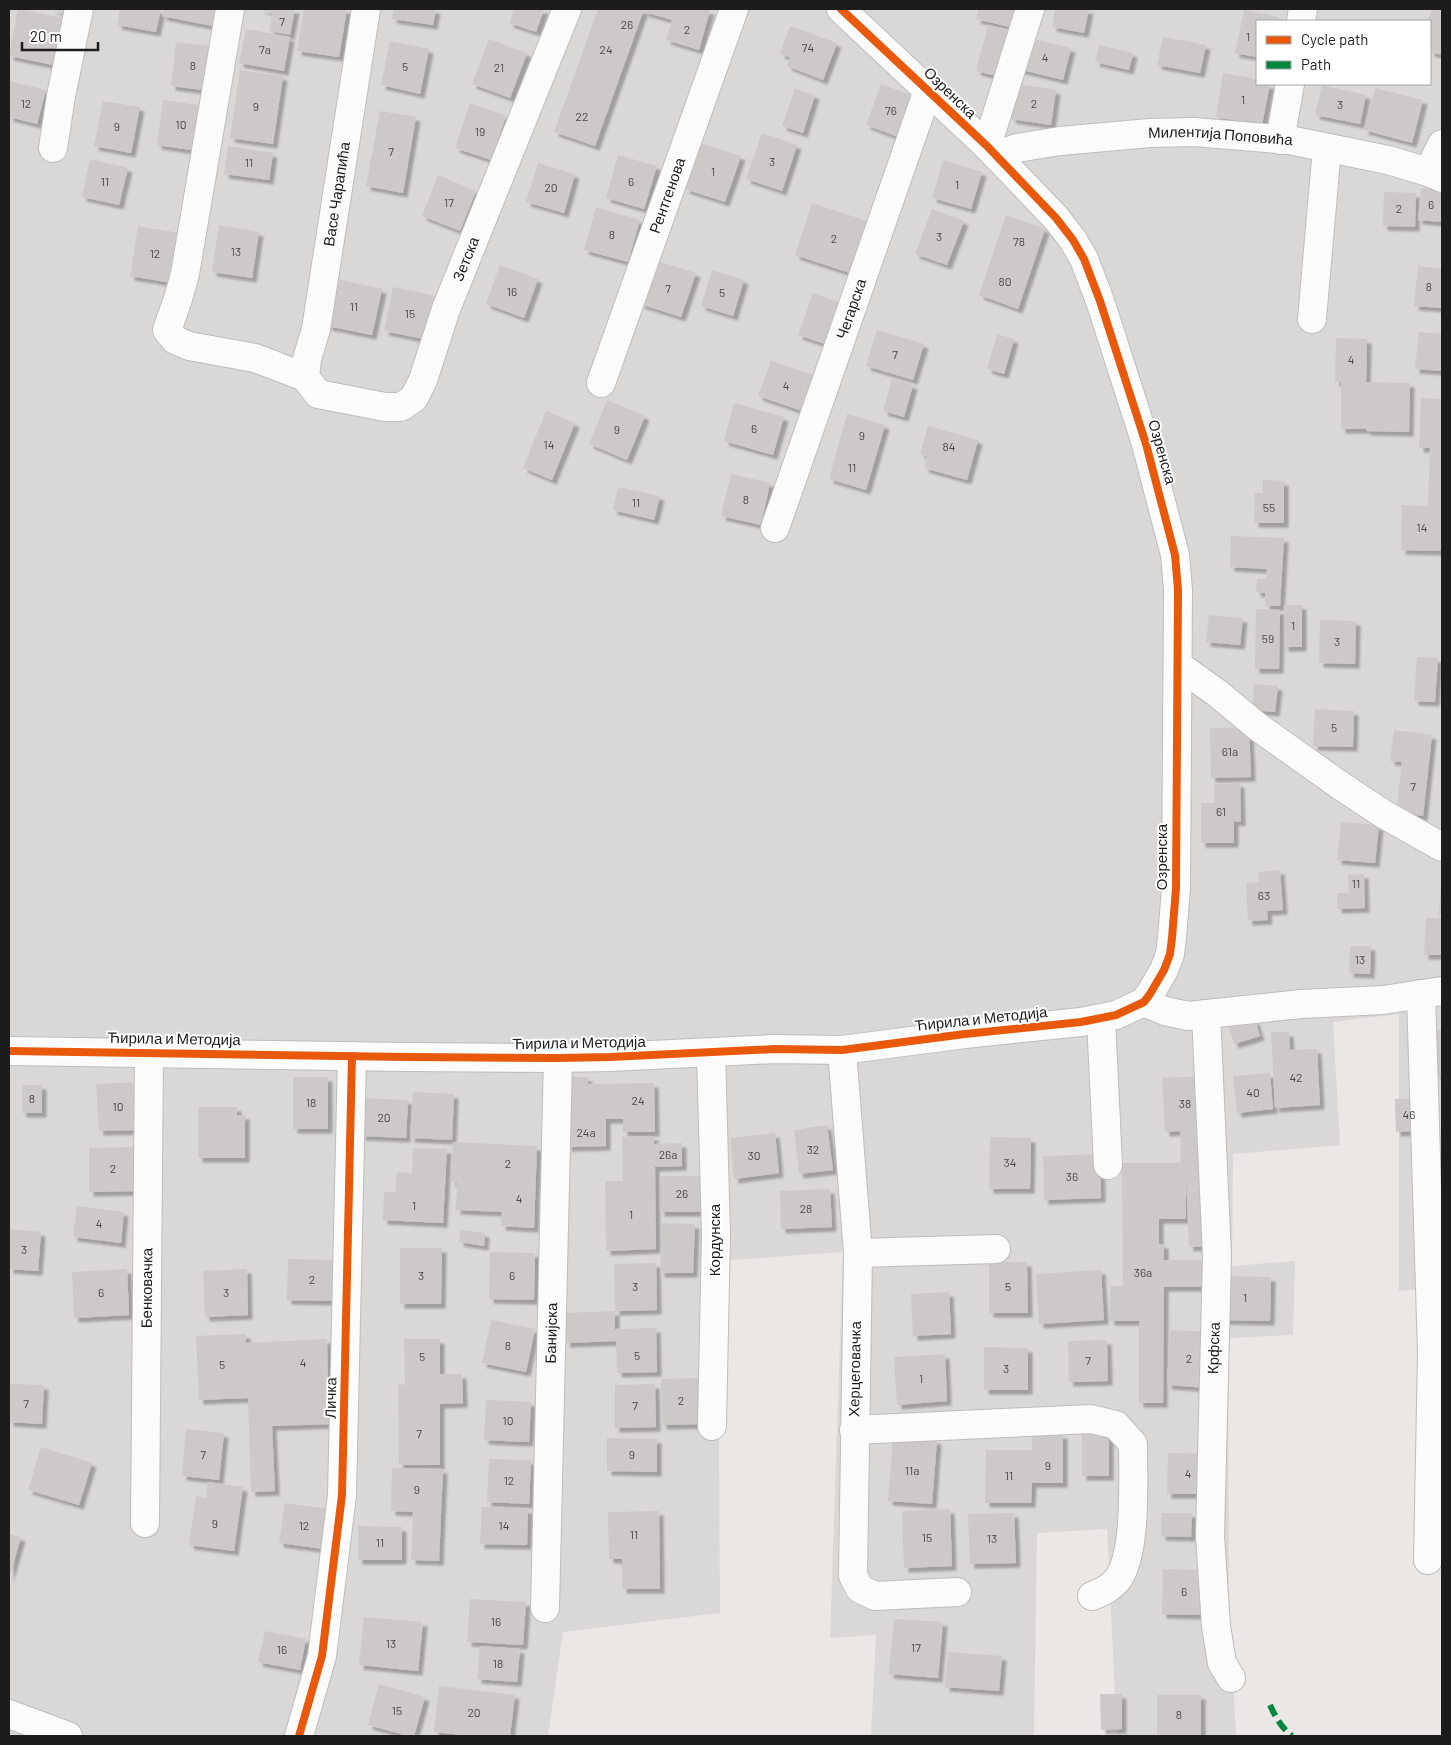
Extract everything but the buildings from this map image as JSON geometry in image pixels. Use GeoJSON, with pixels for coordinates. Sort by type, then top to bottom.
{"type":"FeatureCollection","features":[{"type":"Feature","properties":{"kind":"street"},"geometry":{"type":"LineString","coordinates":[[53,148],[61,96],[79,9]]}},
{"type":"Feature","properties":{"kind":"street"},"geometry":{"type":"LineString","coordinates":[[230,9],[185,274],[167,330],[175,340],[189,346],[256,358],[306,377]]}},
{"type":"Feature","properties":{"kind":"street","name":"Васе Чарапића"},"geometry":{"type":"LineString","coordinates":[[306,377],[307,359],[316,329],[366,9]]}},
{"type":"Feature","properties":{"kind":"street","name":"Зетска"},"geometry":{"type":"LineString","coordinates":[[306,377],[318,394],[385,407],[401,407],[414,398],[423,380],[446,309],[567,9]]}},
{"type":"Feature","properties":{"kind":"street","name":"Рентгенова"},"geometry":{"type":"LineString","coordinates":[[600,383],[734,9]]}},
{"type":"Feature","properties":{"kind":"street","name":"Озренска"},"geometry":{"type":"LineString","coordinates":[[842,9],[992,151],[1056,218],[1073,240],[1084,259],[1100,301],[1146,444],[1175,555],[1178,590],[1178,666],[1176,888],[1172,938],[1170,954],[1164,970],[1144,1002]]}},
{"type":"Feature","properties":{"kind":"street"},"geometry":{"type":"LineString","coordinates":[[992,151],[1030,9]]}},
{"type":"Feature","properties":{"kind":"street"},"geometry":{"type":"LineString","coordinates":[[1280,140],[1290,85]]}},
{"type":"Feature","properties":{"kind":"street","name":"Чегарска"},"geometry":{"type":"LineString","coordinates":[[775,528],[928,90]]}},
{"type":"Feature","properties":{"kind":"street","name":"Милентија Поповића"},"geometry":{"type":"LineString","coordinates":[[992,151],[1060,141],[1150,133],[1194,132],[1280,140],[1327,148],[1388,160],[1435,175]]}},
{"type":"Feature","properties":{"kind":"street"},"geometry":{"type":"LineString","coordinates":[[1435,175],[1442,144]]}},
{"type":"Feature","properties":{"kind":"street"},"geometry":{"type":"LineString","coordinates":[[1312,320],[1327,148]]}},
{"type":"Feature","properties":{"kind":"street"},"geometry":{"type":"LineString","coordinates":[[1178,666],[1217,694],[1258,728],[1346,790],[1385,815],[1442,847]]}},
{"type":"Feature","properties":{"kind":"street"},"geometry":{"type":"LineString","coordinates":[[1144,1002],[1165,1011],[1188,1016],[1301,1004],[1383,1000],[1432,992],[1432,1353],[1428,1560]]}},
{"type":"Feature","properties":{"kind":"street","name":"Ћирила и Методија"},"geometry":{"type":"LineString","coordinates":[[9,1051],[558,1058],[775,1049],[842,1050],[1101,1019],[1116,1015],[1144,1002]]}},
{"type":"Feature","properties":{"kind":"street","name":"Крфска"},"geometry":{"type":"LineString","coordinates":[[1206,1014],[1217,1256],[1210,1536],[1216,1626],[1222,1663],[1231,1678]]}},
{"type":"Feature","properties":{"kind":"street"},"geometry":{"type":"LineString","coordinates":[[1101,1019],[1108,1165]]}},
{"type":"Feature","properties":{"kind":"street","name":"Херцеговачка"},"geometry":{"type":"LineString","coordinates":[[842,1050],[858,1253],[853,1576],[860,1589],[875,1596],[957,1592]]}},
{"type":"Feature","properties":{"kind":"street","name":"Бенковачка"},"geometry":{"type":"LineString","coordinates":[[145,1523],[149,1052]]}},
{"type":"Feature","properties":{"kind":"street","name":"Кордунска"},"geometry":{"type":"LineString","coordinates":[[710,1053],[716,1234],[712,1426]]}},
{"type":"Feature","properties":{"kind":"street","name":"Личка"},"geometry":{"type":"LineString","coordinates":[[298,1736],[322,1656],[342,1495],[352,1056]]}},
{"type":"Feature","properties":{"kind":"street","name":"Банијска"},"geometry":{"type":"LineString","coordinates":[[545,1608],[558,1058]]}},
{"type":"Feature","properties":{"kind":"street"},"geometry":{"type":"LineString","coordinates":[[858,1253],[996,1249]]}},
{"type":"Feature","properties":{"kind":"street"},"geometry":{"type":"LineString","coordinates":[[854,1430],[1092,1419],[1116,1425],[1133,1444],[1133,1521],[1125,1565],[1121,1573],[1109,1588],[1092,1596]]}},
{"type":"Feature","properties":{"kind":"street"},"geometry":{"type":"LineString","coordinates":[[9,1714],[68,1736]]}},
{"type":"Feature","properties":{"kind":"shaded area"},"geometry":{"type":"Polygon","coordinates":[[[9,9],[1442,9],[1442,1287],[1399,1291],[1399,1014],[1333,1022],[1340,1145],[1233,1154],[1232,1266],[1295,1261],[1293,1335],[1228,1338],[1229,1598],[1236,1736],[1117,1736],[1107,1529],[1037,1533],[1034,1735],[871,1736],[876,1635],[830,1638],[843,1252],[718,1261],[720,1613],[563,1632],[548,1736],[9,1736],[9,9]]]}},
{"type":"Feature","properties":{"kind":"marked path"},"geometry":{"type":"LineString","coordinates":[[1270,1705],[1279,1722],[1292,1736]]}},
{"type":"Feature","properties":{"kind":"cycle path"},"geometry":{"type":"LineString","coordinates":[[9,1051],[558,1058],[775,1049],[842,1050],[965,1034],[1081,1022],[1116,1015],[1144,1002],[1164,970],[1170,954],[1172,938],[1176,888],[1178,590],[1175,555],[1146,444],[1100,301],[1084,259],[1073,240],[1056,218],[987,146],[841,9]]}},
{"type":"Feature","properties":{"kind":"cycle path"},"geometry":{"type":"LineString","coordinates":[[299,1736],[322,1656],[342,1495],[352,1056]]}}]}
